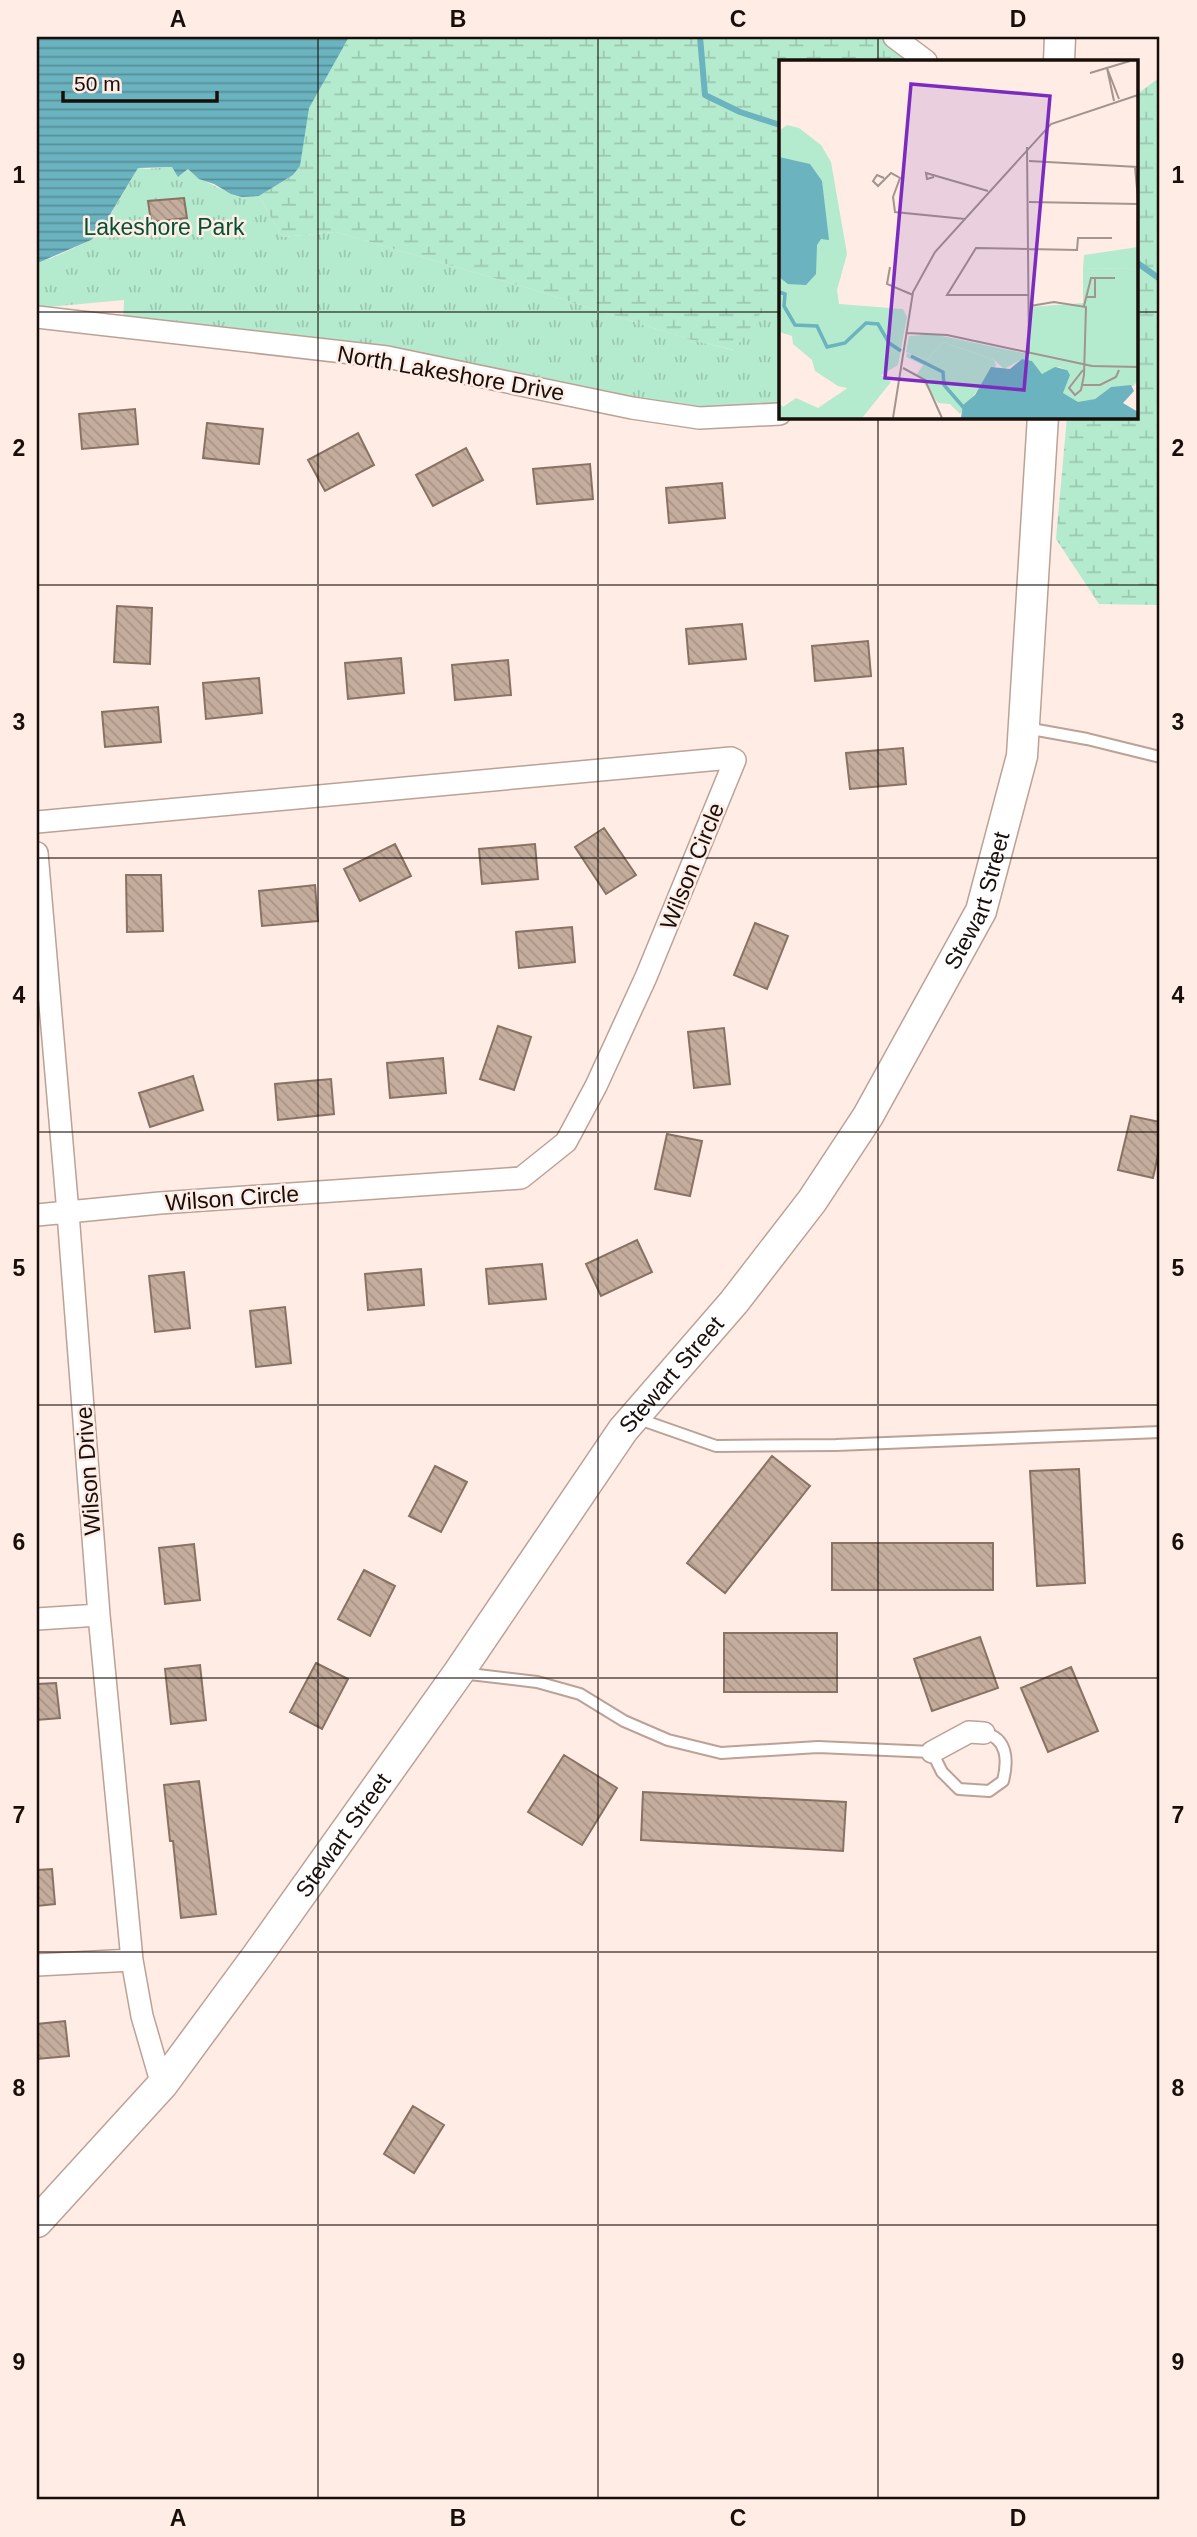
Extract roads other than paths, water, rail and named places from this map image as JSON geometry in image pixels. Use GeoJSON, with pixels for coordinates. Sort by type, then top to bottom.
{"type":"FeatureCollection","features":[{"type":"Feature","properties":{"kind":"street"},"geometry":{"type":"LineString","coordinates":[[894,37],[925,60]]}},
{"type":"Feature","properties":{"kind":"street"},"geometry":{"type":"LineString","coordinates":[[1059,60],[1060,37]]}},
{"type":"Feature","properties":{"kind":"street","name":"North Lakeshore Drive"},"geometry":{"type":"LineString","coordinates":[[37,317],[387,357],[632,408],[699,418],[779,414]]}},
{"type":"Feature","properties":{"kind":"street","name":"Stewart Street"},"geometry":{"type":"LineString","coordinates":[[37,2222],[162,2085],[458,1672],[623,1430],[734,1302],[812,1201],[868,1116],[981,911],[1022,756],[1043,418]]}},
{"type":"Feature","properties":{"kind":"street","name":"Wilson Circle"},"geometry":{"type":"LineString","coordinates":[[37,822],[730,758],[735,760],[646,977],[596,1086],[566,1142],[521,1178],[160,1203],[68,1213]]}},
{"type":"Feature","properties":{"kind":"street","name":"Wilson Drive"},"geometry":{"type":"LineString","coordinates":[[37,853],[99,1615],[132,1960],[142,2016],[162,2085]]}},
{"type":"Feature","properties":{"kind":"street"},"geometry":{"type":"LineString","coordinates":[[37,1215],[68,1213]]}},
{"type":"Feature","properties":{"kind":"street"},"geometry":{"type":"LineString","coordinates":[[37,1619],[99,1615]]}},
{"type":"Feature","properties":{"kind":"street"},"geometry":{"type":"LineString","coordinates":[[932,1752],[969,1732],[984,1733]]}},
{"type":"Feature","properties":{"kind":"street"},"geometry":{"type":"LineString","coordinates":[[37,1965],[132,1960]]}},
{"type":"Feature","properties":{"kind":"lane"},"geometry":{"type":"LineString","coordinates":[[1024,728],[1087,739],[1160,757]]}},
{"type":"Feature","properties":{"kind":"lane"},"geometry":{"type":"LineString","coordinates":[[634,1417],[716,1446],[836,1445],[1160,1432]]}},
{"type":"Feature","properties":{"kind":"lane"},"geometry":{"type":"LineString","coordinates":[[458,1672],[537,1682],[580,1694],[624,1721],[668,1740],[721,1752],[818,1747],[932,1752],[942,1772],[959,1789],[989,1791],[1003,1781],[1007,1763],[1004,1750],[997,1739],[984,1733]]}},
{"type":"Feature","properties":{"kind":"water"},"geometry":{"type":"Polygon","coordinates":[[[37,37],[349,37],[309,108],[300,166],[293,175],[259,196],[242,197],[199,179],[188,169],[178,177],[172,167],[138,168],[111,213],[108,225],[91,240],[37,262],[37,37]]]}},
{"type":"Feature","properties":{"kind":"waterway"},"geometry":{"type":"LineString","coordinates":[[700,37],[705,95],[740,112],[779,125]]}},
{"type":"Feature","properties":{"kind":"waterway"},"geometry":{"type":"LineString","coordinates":[[1138,263],[1160,279]]}},
{"type":"Feature","properties":{"kind":"park label","name":"Lakeshore Park"},"geometry":{"type":"Point","coordinates":[164,227]}}]}
